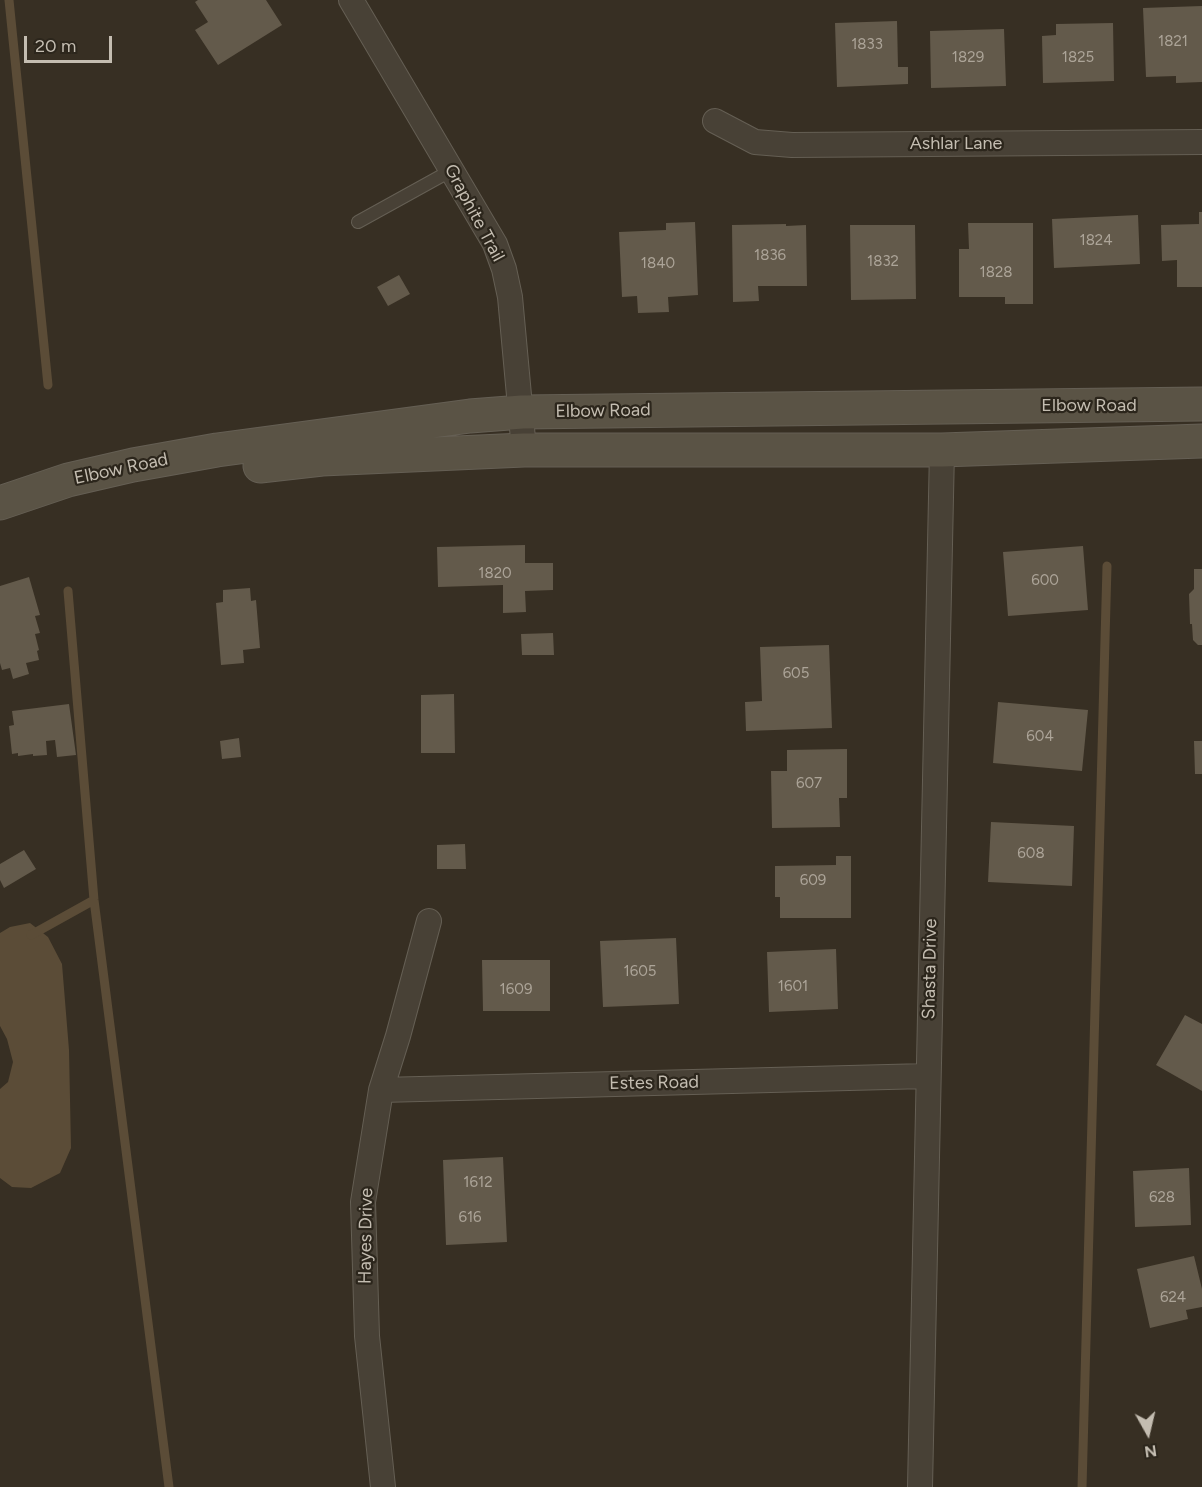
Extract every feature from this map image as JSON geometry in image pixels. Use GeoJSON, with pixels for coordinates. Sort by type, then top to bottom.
{"type":"FeatureCollection","features":[{"type":"Feature","properties":{"kind":"main road","name":"Elbow Road"},"geometry":{"type":"LineString","coordinates":[[6,501],[68,480],[133,465],[207,452],[470,416],[522,412],[1202,404]]}},
{"type":"Feature","properties":{"kind":"main road","name":"Elbow Road"},"geometry":{"type":"LineString","coordinates":[[6,501],[73,496],[188,475],[322,459],[524,450],[942,450],[1202,441]]}},
{"type":"Feature","properties":{"kind":"street","name":"Graphite Trail"},"geometry":{"type":"LineString","coordinates":[[351,0],[495,244],[504,269],[510,297],[524,450]]}},
{"type":"Feature","properties":{"kind":"street","name":"Ashlar Lane"},"geometry":{"type":"LineString","coordinates":[[716,121],[755,142],[792,145],[1202,142]]}},
{"type":"Feature","properties":{"kind":"street","name":"Shasta Drive"},"geometry":{"type":"LineString","coordinates":[[920,1487],[942,450]]}},
{"type":"Feature","properties":{"kind":"street","name":"Hayes Drive"},"geometry":{"type":"LineString","coordinates":[[383,1487],[367,1336],[363,1202],[381,1090],[429,921]]}},
{"type":"Feature","properties":{"kind":"street","name":"Estes Road"},"geometry":{"type":"LineString","coordinates":[[381,1090],[927,1076]]}},
{"type":"Feature","properties":{"kind":"lane"},"geometry":{"type":"LineString","coordinates":[[358,222],[452,170]]}},
{"type":"Feature","properties":{"kind":"shaded area"},"geometry":{"type":"Polygon","coordinates":[[[30,923],[48,937],[62,964],[69,1050],[71,1148],[60,1173],[31,1188],[12,1187],[0,1178],[0,1089],[8,1082],[13,1062],[7,1039],[0,1026],[0,933],[10,927],[30,923]]]}},
{"type":"Feature","properties":{"kind":"building"},"geometry":{"type":"Polygon","coordinates":[[[198,0],[266,0],[282,25],[218,65],[195,30],[208,22],[195,2],[198,0]]]}},
{"type":"Feature","properties":{"kind":"building"},"geometry":{"type":"Polygon","coordinates":[[[1202,6],[1202,82],[1176,83],[1176,76],[1146,77],[1143,8],[1202,6]]]}},
{"type":"Feature","properties":{"kind":"building"},"geometry":{"type":"Polygon","coordinates":[[[897,21],[898,67],[908,67],[908,84],[837,87],[835,23],[897,21]]]}},
{"type":"Feature","properties":{"kind":"building"},"geometry":{"type":"Polygon","coordinates":[[[1113,23],[1114,81],[1043,83],[1042,36],[1056,35],[1056,24],[1113,23]]]}},
{"type":"Feature","properties":{"kind":"building"},"geometry":{"type":"Polygon","coordinates":[[[1004,29],[1006,86],[931,88],[930,31],[1004,29]]]}},
{"type":"Feature","properties":{"kind":"building"},"geometry":{"type":"Polygon","coordinates":[[[1199,212],[1202,212],[1202,287],[1177,287],[1177,260],[1162,261],[1161,225],[1199,224],[1199,212]]]}},
{"type":"Feature","properties":{"kind":"building"},"geometry":{"type":"Polygon","coordinates":[[[1138,215],[1140,264],[1054,268],[1052,219],[1138,215]]]}},
{"type":"Feature","properties":{"kind":"building"},"geometry":{"type":"Polygon","coordinates":[[[695,222],[698,295],[668,297],[669,312],[638,313],[637,296],[622,297],[619,232],[666,230],[666,223],[695,222]]]}},
{"type":"Feature","properties":{"kind":"building"},"geometry":{"type":"Polygon","coordinates":[[[968,223],[1033,223],[1033,304],[1005,304],[1005,297],[959,297],[959,249],[969,249],[968,223]]]}},
{"type":"Feature","properties":{"kind":"building"},"geometry":{"type":"Polygon","coordinates":[[[786,224],[786,226],[806,225],[807,286],[758,286],[759,301],[733,302],[732,225],[786,224]]]}},
{"type":"Feature","properties":{"kind":"building"},"geometry":{"type":"Polygon","coordinates":[[[850,225],[915,225],[916,299],[851,300],[850,225]]]}},
{"type":"Feature","properties":{"kind":"building"},"geometry":{"type":"Polygon","coordinates":[[[399,275],[410,294],[388,306],[377,287],[399,275]]]}},
{"type":"Feature","properties":{"kind":"building"},"geometry":{"type":"Polygon","coordinates":[[[525,545],[525,563],[553,563],[553,590],[525,591],[526,612],[503,613],[503,585],[438,587],[437,547],[525,545]]]}},
{"type":"Feature","properties":{"kind":"building"},"geometry":{"type":"Polygon","coordinates":[[[1083,546],[1088,610],[1008,616],[1003,552],[1083,546]]]}},
{"type":"Feature","properties":{"kind":"building"},"geometry":{"type":"Polygon","coordinates":[[[1194,569],[1202,569],[1202,645],[1198,645],[1193,640],[1192,624],[1190,624],[1189,594],[1194,589],[1194,569]]]}},
{"type":"Feature","properties":{"kind":"building"},"geometry":{"type":"Polygon","coordinates":[[[29,577],[40,615],[35,616],[40,633],[35,634],[39,660],[26,663],[29,674],[13,679],[10,668],[2,670],[0,663],[0,586],[29,577]]]}},
{"type":"Feature","properties":{"kind":"building"},"geometry":{"type":"Polygon","coordinates":[[[250,588],[251,601],[256,600],[260,648],[243,650],[244,663],[221,665],[216,603],[223,602],[223,590],[250,588]]]}},
{"type":"Feature","properties":{"kind":"building"},"geometry":{"type":"Polygon","coordinates":[[[553,633],[554,655],[522,655],[521,634],[553,633]]]}},
{"type":"Feature","properties":{"kind":"building"},"geometry":{"type":"Polygon","coordinates":[[[829,645],[832,728],[746,731],[745,702],[762,701],[760,647],[829,645]]]}},
{"type":"Feature","properties":{"kind":"building"},"geometry":{"type":"Polygon","coordinates":[[[454,694],[455,753],[421,753],[421,695],[454,694]]]}},
{"type":"Feature","properties":{"kind":"building"},"geometry":{"type":"Polygon","coordinates":[[[998,702],[1088,710],[1082,771],[993,763],[998,702]]]}},
{"type":"Feature","properties":{"kind":"building"},"geometry":{"type":"Polygon","coordinates":[[[69,704],[76,755],[57,757],[55,740],[46,741],[47,755],[18,756],[18,753],[12,754],[9,726],[14,725],[12,711],[69,704]]]}},
{"type":"Feature","properties":{"kind":"building"},"geometry":{"type":"Polygon","coordinates":[[[239,738],[241,757],[222,759],[220,741],[239,738]]]}},
{"type":"Feature","properties":{"kind":"building"},"geometry":{"type":"Polygon","coordinates":[[[1194,741],[1202,741],[1202,774],[1195,774],[1194,741]]]}},
{"type":"Feature","properties":{"kind":"building"},"geometry":{"type":"Polygon","coordinates":[[[847,749],[847,798],[839,798],[840,827],[772,828],[771,771],[787,771],[787,750],[847,749]]]}},
{"type":"Feature","properties":{"kind":"building"},"geometry":{"type":"Polygon","coordinates":[[[991,822],[1074,826],[1072,886],[988,882],[991,822]]]}},
{"type":"Feature","properties":{"kind":"building"},"geometry":{"type":"Polygon","coordinates":[[[465,844],[466,869],[437,869],[437,845],[465,844]]]}},
{"type":"Feature","properties":{"kind":"building"},"geometry":{"type":"Polygon","coordinates":[[[24,850],[36,869],[4,888],[0,880],[0,864],[24,850]]]}},
{"type":"Feature","properties":{"kind":"building"},"geometry":{"type":"Polygon","coordinates":[[[836,856],[851,856],[851,918],[780,918],[780,897],[775,897],[775,866],[836,865],[836,856]]]}},
{"type":"Feature","properties":{"kind":"building"},"geometry":{"type":"Polygon","coordinates":[[[676,938],[679,1004],[603,1007],[600,941],[676,938]]]}},
{"type":"Feature","properties":{"kind":"building"},"geometry":{"type":"Polygon","coordinates":[[[836,949],[838,1009],[769,1012],[767,952],[836,949]]]}},
{"type":"Feature","properties":{"kind":"building"},"geometry":{"type":"Polygon","coordinates":[[[482,960],[550,960],[550,1011],[483,1011],[482,960]]]}},
{"type":"Feature","properties":{"kind":"building"},"geometry":{"type":"Polygon","coordinates":[[[1185,1015],[1202,1024],[1202,1091],[1156,1065],[1185,1015]]]}},
{"type":"Feature","properties":{"kind":"building"},"geometry":{"type":"Polygon","coordinates":[[[503,1157],[507,1242],[446,1245],[443,1160],[503,1157]]]}},
{"type":"Feature","properties":{"kind":"building"},"geometry":{"type":"Polygon","coordinates":[[[1189,1168],[1191,1225],[1135,1227],[1133,1171],[1189,1168]]]}},
{"type":"Feature","properties":{"kind":"building"},"geometry":{"type":"Polygon","coordinates":[[[1194,1256],[1202,1289],[1202,1307],[1186,1310],[1188,1319],[1150,1328],[1137,1269],[1194,1256]]]}},
{"type":"Feature","properties":{"kind":"waterway"},"geometry":{"type":"LineString","coordinates":[[9,0],[48,385]]}},
{"type":"Feature","properties":{"kind":"waterway"},"geometry":{"type":"LineString","coordinates":[[1082,1487],[1107,566]]}},
{"type":"Feature","properties":{"kind":"waterway"},"geometry":{"type":"LineString","coordinates":[[68,591],[94,900],[169,1487]]}},
{"type":"Feature","properties":{"kind":"waterway"},"geometry":{"type":"LineString","coordinates":[[31,935],[94,900]]}}]}
